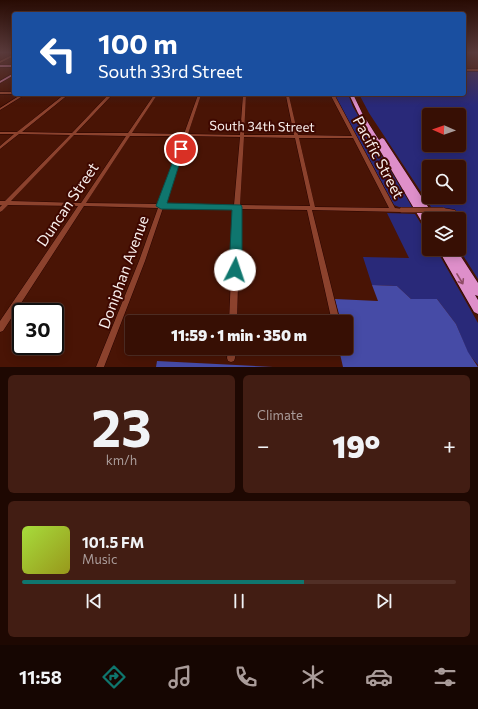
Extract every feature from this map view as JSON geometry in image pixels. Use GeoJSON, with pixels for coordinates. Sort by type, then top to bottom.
{"type":"FeatureCollection","features":[{"type":"Feature","properties":{"kind":"highway"},"geometry":{"type":"LineString","coordinates":[[352,96],[360,113],[422,215]]}},
{"type":"Feature","properties":{"kind":"highway"},"geometry":{"type":"LineString","coordinates":[[356,96],[365,113],[428,212]]}},
{"type":"Feature","properties":{"kind":"highway"},"geometry":{"type":"LineString","coordinates":[[446,256],[478,308]]}},
{"type":"Feature","properties":{"kind":"highway"},"geometry":{"type":"LineString","coordinates":[[455,256],[478,292]]}},
{"type":"Feature","properties":{"kind":"main road"},"geometry":{"type":"LineString","coordinates":[[0,82],[12,75]]}},
{"type":"Feature","properties":{"kind":"street"},"geometry":{"type":"LineString","coordinates":[[0,93],[12,93]]}},
{"type":"Feature","properties":{"kind":"street"},"geometry":{"type":"LineString","coordinates":[[0,109],[21,96]]}},
{"type":"Feature","properties":{"kind":"street"},"geometry":{"type":"LineString","coordinates":[[0,148],[65,96]]}},
{"type":"Feature","properties":{"kind":"street"},"geometry":{"type":"LineString","coordinates":[[0,210],[3,204],[109,96]]}},
{"type":"Feature","properties":{"kind":"street","name":"Duncan Street"},"geometry":{"type":"LineString","coordinates":[[0,328],[154,96]]}},
{"type":"Feature","properties":{"kind":"street","name":"Doniphan Avenue"},"geometry":{"type":"LineString","coordinates":[[100,367],[161,206],[199,96]]}},
{"type":"Feature","properties":{"kind":"street"},"geometry":{"type":"LineString","coordinates":[[233,315],[237,207],[245,96]]}},
{"type":"Feature","properties":{"kind":"street"},"geometry":{"type":"LineString","coordinates":[[288,96],[334,315]]}},
{"type":"Feature","properties":{"kind":"street","name":"Pacific Street"},"geometry":{"type":"LineString","coordinates":[[334,96],[394,210]]}},
{"type":"Feature","properties":{"kind":"street","name":"South 34th Street"},"geometry":{"type":"LineString","coordinates":[[0,133],[355,137]]}},
{"type":"Feature","properties":{"kind":"street"},"geometry":{"type":"LineString","coordinates":[[3,204],[453,211]]}},
{"type":"Feature","properties":{"kind":"shaded area"},"geometry":{"type":"Polygon","coordinates":[[[466,71],[478,71],[478,279],[463,256],[466,256],[466,212],[438,212],[436,208],[431,207],[429,204],[466,204],[466,160],[422,160],[422,193],[369,113],[360,96],[466,96],[466,71]]]}},
{"type":"Feature","properties":{"kind":"shaded area"},"geometry":{"type":"Polygon","coordinates":[[[335,96],[349,96],[353,107],[412,207],[399,207],[394,205],[335,96]]]}},
{"type":"Feature","properties":{"kind":"shaded area"},"geometry":{"type":"Polygon","coordinates":[[[387,213],[415,214],[422,226],[422,256],[440,256],[478,323],[478,365],[468,353],[456,324],[437,299],[411,299],[397,286],[372,285],[363,257],[409,258],[387,213]]]}},
{"type":"Feature","properties":{"kind":"shaded area"},"geometry":{"type":"Polygon","coordinates":[[[372,285],[397,286],[411,299],[437,299],[456,324],[468,352],[478,367],[343,367],[340,355],[353,355],[353,315],[339,315],[335,299],[378,301],[372,285]]]}},
{"type":"Feature","properties":{"kind":"shaded area"},"geometry":{"type":"Polygon","coordinates":[[[157,361],[273,367],[156,367],[157,361]]]}},
{"type":"Feature","properties":{"kind":"route"},"geometry":{"type":"LineString","coordinates":[[181,149],[161,206],[237,207],[237,248],[235,270]]}}]}
